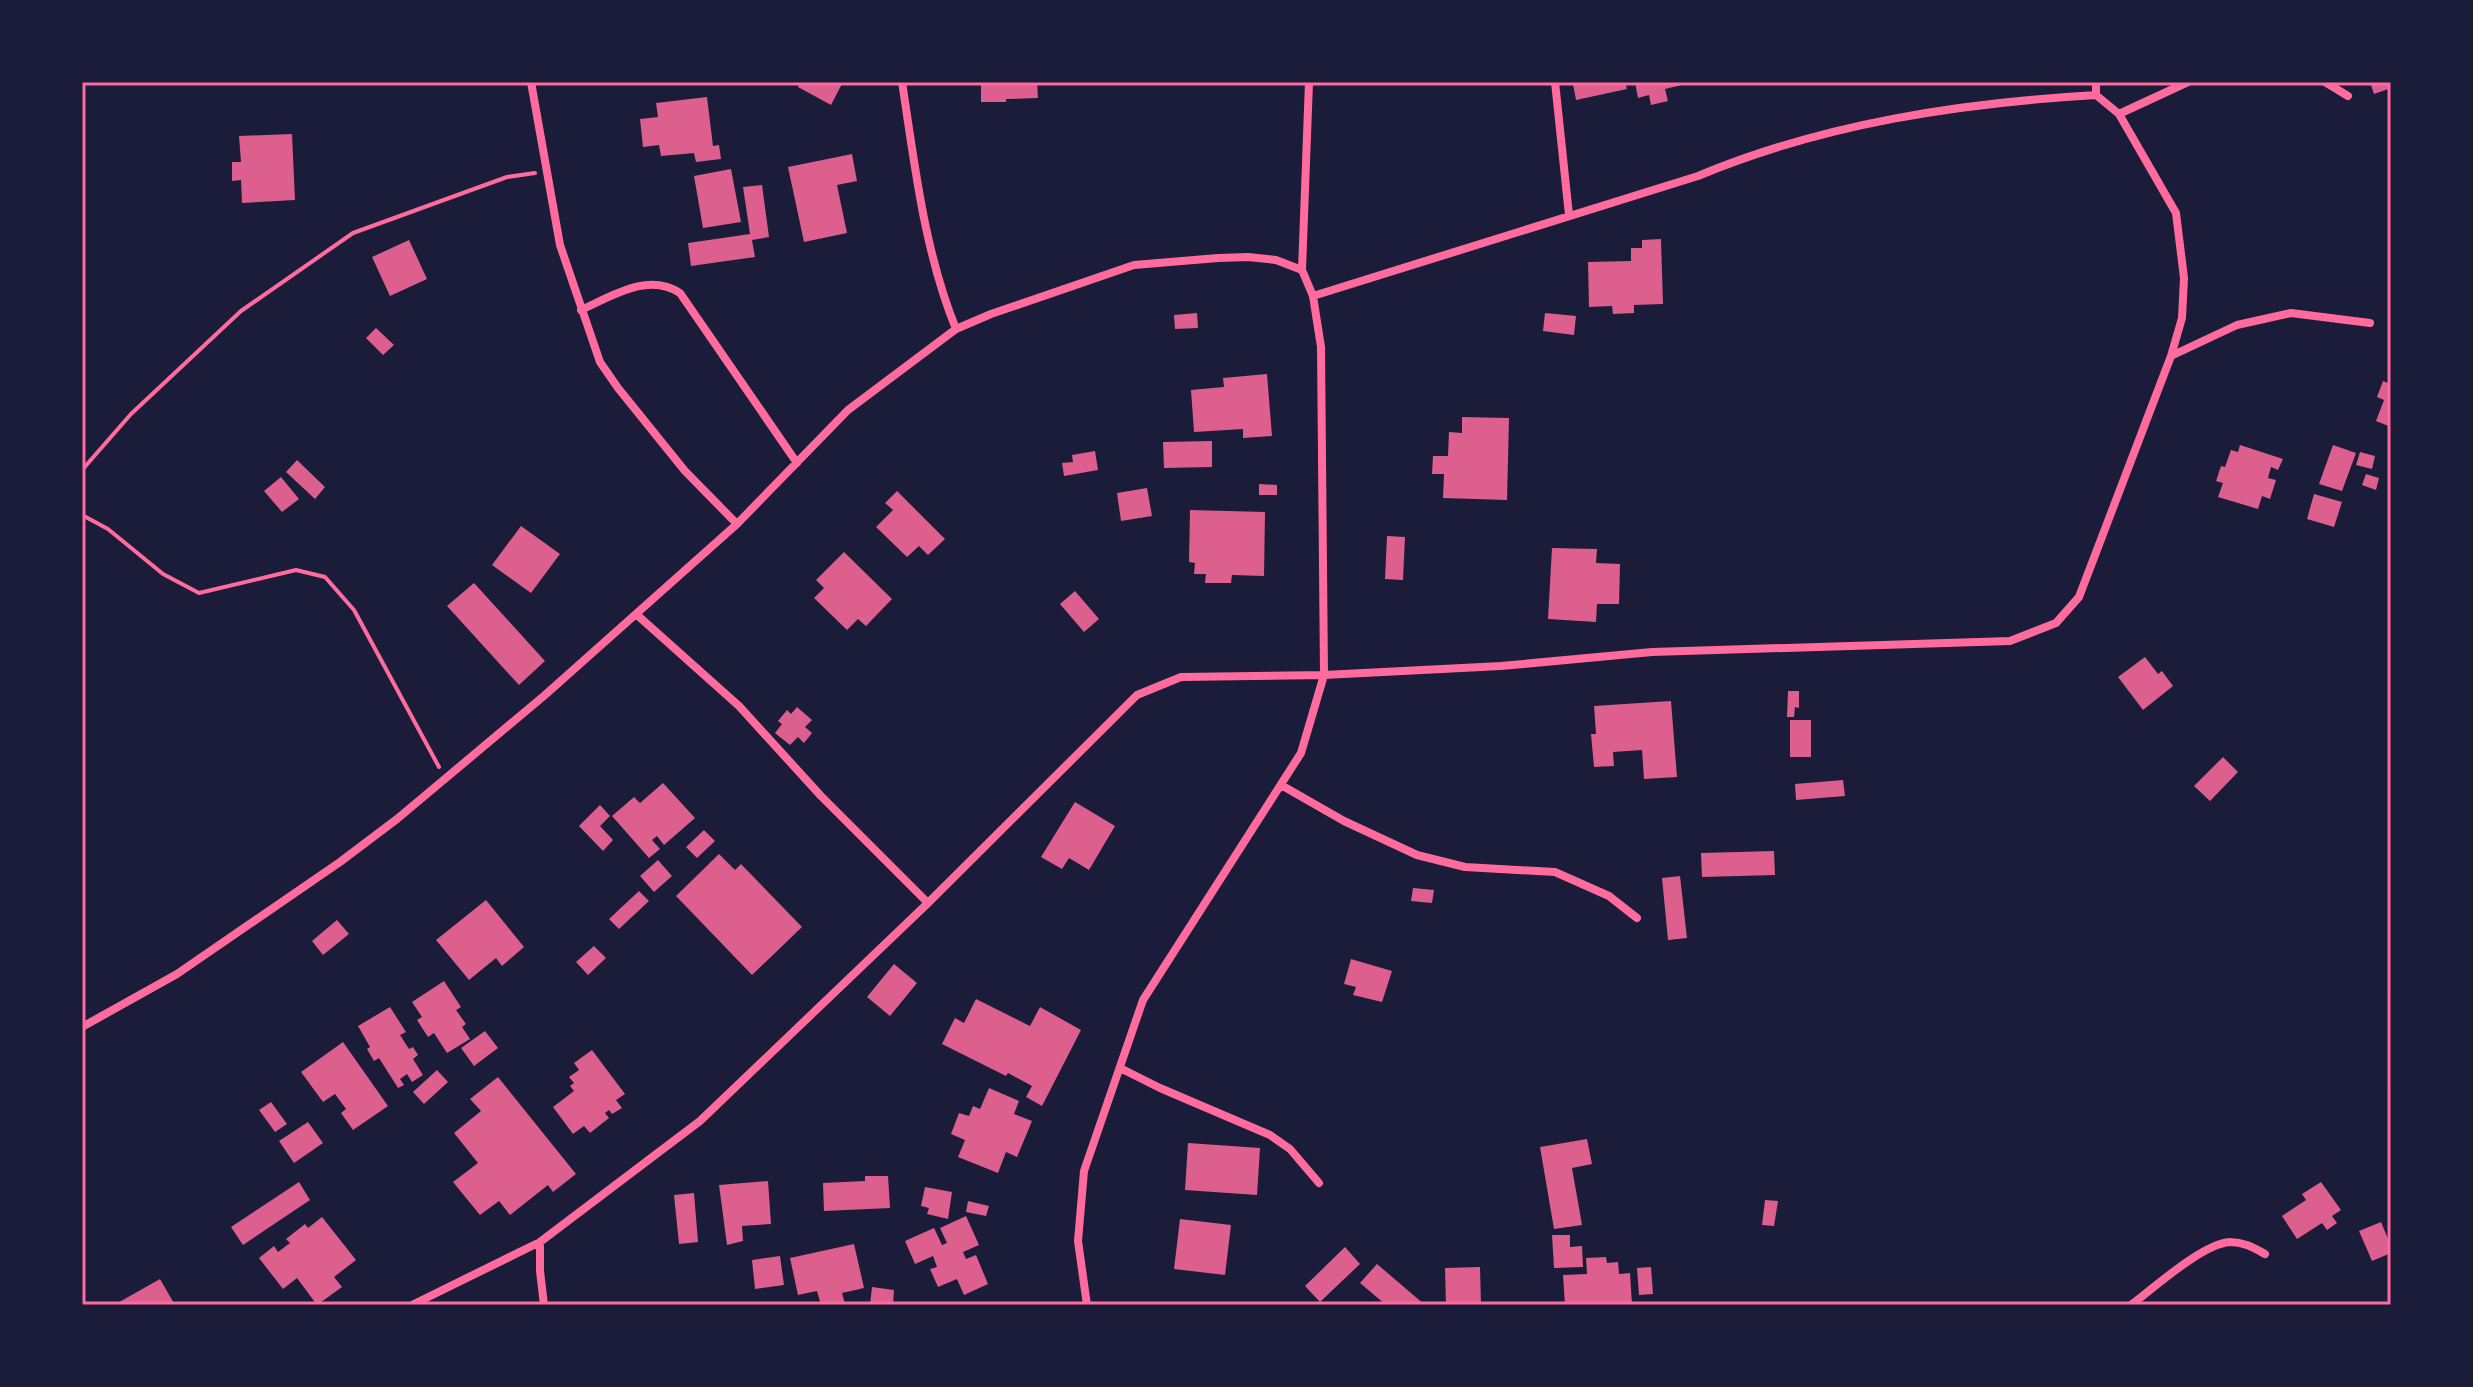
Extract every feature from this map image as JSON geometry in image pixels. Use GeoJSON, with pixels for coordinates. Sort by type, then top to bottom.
{"type":"FeatureCollection","features":[{"type":"Feature","properties":{"kind":"street"},"geometry":{"type":"LineString","coordinates":[[531,82],[560,245],[600,362],[685,471],[737,524]]}},
{"type":"Feature","properties":{"kind":"street"},"geometry":{"type":"LineString","coordinates":[[902,82],[924,228],[942,296],[956,329]]}},
{"type":"Feature","properties":{"kind":"street"},"geometry":{"type":"LineString","coordinates":[[1087,1305],[1078,1241],[1084,1171],[1143,1000],[1301,753],[1324,675],[1321,347],[1313,296],[1302,270],[1309,82]]}},
{"type":"Feature","properties":{"kind":"street"},"geometry":{"type":"LineString","coordinates":[[1555,82],[1569,215]]}},
{"type":"Feature","properties":{"kind":"street"},"geometry":{"type":"LineString","coordinates":[[2096,82],[2096,95]]}},
{"type":"Feature","properties":{"kind":"street"},"geometry":{"type":"LineString","coordinates":[[2119,114],[2188,82]]}},
{"type":"Feature","properties":{"kind":"street"},"geometry":{"type":"LineString","coordinates":[[2325,82],[2348,96]]}},
{"type":"Feature","properties":{"kind":"street"},"geometry":{"type":"LineString","coordinates":[[412,1305],[540,1242],[700,1121],[928,903],[1137,695],[1181,677],[1324,675],[1501,666],[1652,652],[2010,641],[2056,623],[2079,597],[2171,356],[2182,318],[2184,278],[2176,213],[2119,114],[2096,95],[2010,100],[1867,123],[1745,156],[1698,176],[1313,296]]}},
{"type":"Feature","properties":{"kind":"street"},"geometry":{"type":"LineString","coordinates":[[82,1027],[190,966],[340,862],[446,779],[737,524],[848,410],[956,329],[1134,265],[1248,257],[1276,260],[1302,270]]}},
{"type":"Feature","properties":{"kind":"street"},"geometry":{"type":"LineString","coordinates":[[581,310],[638,284],[670,287],[680,293],[797,463]]}},
{"type":"Feature","properties":{"kind":"street"},"geometry":{"type":"LineString","coordinates":[[2171,356],[2237,325],[2291,313],[2370,323]]}},
{"type":"Feature","properties":{"kind":"street"},"geometry":{"type":"LineString","coordinates":[[636,614],[739,706],[821,796],[928,903]]}},
{"type":"Feature","properties":{"kind":"street"},"geometry":{"type":"LineString","coordinates":[[1281,785],[1344,821],[1417,855],[1465,867],[1555,872],[1609,896],[1637,918]]}},
{"type":"Feature","properties":{"kind":"street"},"geometry":{"type":"LineString","coordinates":[[1120,1068],[1270,1135],[1290,1149],[1319,1183]]}},
{"type":"Feature","properties":{"kind":"street"},"geometry":{"type":"LineString","coordinates":[[540,1242],[544,1305]]}},
{"type":"Feature","properties":{"kind":"street"},"geometry":{"type":"LineString","coordinates":[[2131,1305],[2207,1248],[2229,1242],[2246,1244],[2265,1254]]}},
{"type":"Feature","properties":{"kind":"path"},"geometry":{"type":"LineString","coordinates":[[82,470],[131,414],[241,311],[353,233],[507,177],[546,172]]}},
{"type":"Feature","properties":{"kind":"path"},"geometry":{"type":"LineString","coordinates":[[82,515],[108,529],[163,574],[199,593],[296,570],[325,577],[354,610],[446,779]]}},
{"type":"Feature","properties":{"kind":"building"},"geometry":{"type":"Polygon","coordinates":[[[800,82],[843,82],[831,105],[798,87],[800,82]]]}},
{"type":"Feature","properties":{"kind":"building"},"geometry":{"type":"Polygon","coordinates":[[[981,82],[1037,82],[1038,98],[981,102],[981,82]]]}},
{"type":"Feature","properties":{"kind":"building"},"geometry":{"type":"Polygon","coordinates":[[[1625,82],[1627,89],[1576,100],[1573,84],[1625,82]]]}},
{"type":"Feature","properties":{"kind":"building"},"geometry":{"type":"Polygon","coordinates":[[[1635,82],[1690,83],[1665,89],[1668,101],[1651,105],[1649,95],[1638,98],[1635,82]]]}},
{"type":"Feature","properties":{"kind":"building"},"geometry":{"type":"Polygon","coordinates":[[[2370,82],[2391,82],[2391,88],[2374,94],[2370,82]]]}},
{"type":"Feature","properties":{"kind":"building"},"geometry":{"type":"Polygon","coordinates":[[[707,97],[713,146],[719,145],[721,159],[696,162],[694,153],[661,156],[659,145],[643,147],[640,119],[658,117],[656,103],[707,97]]]}},
{"type":"Feature","properties":{"kind":"building"},"geometry":{"type":"Polygon","coordinates":[[[292,134],[295,200],[242,203],[241,180],[232,181],[232,162],[241,162],[239,136],[292,134]]]}},
{"type":"Feature","properties":{"kind":"building"},"geometry":{"type":"Polygon","coordinates":[[[852,154],[857,181],[837,185],[847,233],[804,242],[788,167],[852,154]]]}},
{"type":"Feature","properties":{"kind":"building"},"geometry":{"type":"Polygon","coordinates":[[[731,169],[741,222],[703,228],[694,176],[731,169]]]}},
{"type":"Feature","properties":{"kind":"building"},"geometry":{"type":"Polygon","coordinates":[[[762,185],[769,237],[752,240],[755,257],[691,266],[688,243],[750,234],[743,187],[762,185]]]}},
{"type":"Feature","properties":{"kind":"building"},"geometry":{"type":"Polygon","coordinates":[[[1661,239],[1663,304],[1634,305],[1634,313],[1613,314],[1612,306],[1589,307],[1588,262],[1631,261],[1631,248],[1642,248],[1642,240],[1661,239]]]}},
{"type":"Feature","properties":{"kind":"building"},"geometry":{"type":"Polygon","coordinates":[[[409,240],[427,279],[390,296],[372,257],[409,240]]]}},
{"type":"Feature","properties":{"kind":"building"},"geometry":{"type":"Polygon","coordinates":[[[1197,313],[1198,328],[1175,329],[1174,315],[1197,313]]]}},
{"type":"Feature","properties":{"kind":"building"},"geometry":{"type":"Polygon","coordinates":[[[1545,313],[1576,316],[1574,335],[1543,331],[1545,313]]]}},
{"type":"Feature","properties":{"kind":"building"},"geometry":{"type":"Polygon","coordinates":[[[376,328],[394,345],[383,355],[366,338],[376,328]]]}},
{"type":"Feature","properties":{"kind":"building"},"geometry":{"type":"Polygon","coordinates":[[[1267,374],[1272,436],[1243,438],[1243,429],[1194,432],[1191,390],[1224,387],[1223,378],[1267,374]]]}},
{"type":"Feature","properties":{"kind":"building"},"geometry":{"type":"Polygon","coordinates":[[[2383,381],[2391,384],[2391,427],[2376,421],[2384,400],[2377,397],[2383,381]]]}},
{"type":"Feature","properties":{"kind":"building"},"geometry":{"type":"Polygon","coordinates":[[[1462,417],[1509,418],[1507,500],[1443,498],[1444,474],[1432,474],[1433,456],[1448,456],[1449,432],[1462,433],[1462,417]]]}},
{"type":"Feature","properties":{"kind":"building"},"geometry":{"type":"Polygon","coordinates":[[[1212,441],[1212,467],[1164,468],[1163,442],[1212,441]]]}},
{"type":"Feature","properties":{"kind":"building"},"geometry":{"type":"Polygon","coordinates":[[[2240,445],[2283,459],[2278,470],[2271,467],[2268,478],[2276,480],[2270,499],[2262,496],[2258,509],[2218,497],[2223,483],[2216,481],[2221,466],[2225,467],[2231,450],[2238,452],[2240,445]]]}},
{"type":"Feature","properties":{"kind":"building"},"geometry":{"type":"Polygon","coordinates":[[[2333,445],[2356,453],[2342,491],[2319,484],[2333,445]]]}},
{"type":"Feature","properties":{"kind":"building"},"geometry":{"type":"Polygon","coordinates":[[[1095,451],[1098,470],[1064,476],[1062,463],[1073,462],[1072,455],[1095,451]]]}},
{"type":"Feature","properties":{"kind":"building"},"geometry":{"type":"Polygon","coordinates":[[[2360,452],[2375,456],[2372,469],[2356,465],[2360,452]]]}},
{"type":"Feature","properties":{"kind":"building"},"geometry":{"type":"Polygon","coordinates":[[[297,460],[325,487],[315,499],[286,472],[297,460]]]}},
{"type":"Feature","properties":{"kind":"building"},"geometry":{"type":"Polygon","coordinates":[[[2366,474],[2379,478],[2376,490],[2362,485],[2366,474]]]}},
{"type":"Feature","properties":{"kind":"building"},"geometry":{"type":"Polygon","coordinates":[[[281,477],[299,499],[282,512],[264,491],[281,477]]]}},
{"type":"Feature","properties":{"kind":"building"},"geometry":{"type":"Polygon","coordinates":[[[1259,484],[1277,485],[1277,495],[1259,495],[1259,484]]]}},
{"type":"Feature","properties":{"kind":"building"},"geometry":{"type":"Polygon","coordinates":[[[1147,488],[1152,516],[1121,521],[1117,493],[1147,488]]]}},
{"type":"Feature","properties":{"kind":"building"},"geometry":{"type":"Polygon","coordinates":[[[897,491],[945,539],[928,555],[919,546],[907,557],[876,527],[893,510],[885,503],[897,491]]]}},
{"type":"Feature","properties":{"kind":"building"},"geometry":{"type":"Polygon","coordinates":[[[2314,494],[2342,502],[2334,527],[2307,519],[2314,494]]]}},
{"type":"Feature","properties":{"kind":"building"},"geometry":{"type":"Polygon","coordinates":[[[1190,510],[1265,512],[1264,576],[1232,575],[1231,583],[1205,583],[1206,574],[1194,574],[1195,563],[1189,562],[1190,510]]]}},
{"type":"Feature","properties":{"kind":"building"},"geometry":{"type":"Polygon","coordinates":[[[521,526],[560,554],[531,593],[492,565],[521,526]]]}},
{"type":"Feature","properties":{"kind":"building"},"geometry":{"type":"Polygon","coordinates":[[[1387,536],[1405,537],[1403,580],[1385,579],[1387,536]]]}},
{"type":"Feature","properties":{"kind":"building"},"geometry":{"type":"Polygon","coordinates":[[[1552,548],[1597,549],[1596,563],[1620,564],[1619,604],[1597,604],[1596,622],[1548,619],[1552,548]]]}},
{"type":"Feature","properties":{"kind":"building"},"geometry":{"type":"Polygon","coordinates":[[[844,552],[892,599],[866,626],[858,619],[847,630],[814,598],[824,588],[816,580],[844,552]]]}},
{"type":"Feature","properties":{"kind":"building"},"geometry":{"type":"Polygon","coordinates":[[[474,583],[545,661],[519,685],[447,606],[474,583]]]}},
{"type":"Feature","properties":{"kind":"building"},"geometry":{"type":"Polygon","coordinates":[[[1075,591],[1099,619],[1084,632],[1060,604],[1075,591]]]}},
{"type":"Feature","properties":{"kind":"building"},"geometry":{"type":"Polygon","coordinates":[[[2145,657],[2158,674],[2162,671],[2173,686],[2143,710],[2118,677],[2145,657]]]}},
{"type":"Feature","properties":{"kind":"building"},"geometry":{"type":"Polygon","coordinates":[[[1788,691],[1799,691],[1799,708],[1795,707],[1794,717],[1787,717],[1788,691]]]}},
{"type":"Feature","properties":{"kind":"building"},"geometry":{"type":"Polygon","coordinates":[[[1671,701],[1677,777],[1644,779],[1642,750],[1613,752],[1614,766],[1594,767],[1591,734],[1596,734],[1594,706],[1671,701]]]}},
{"type":"Feature","properties":{"kind":"building"},"geometry":{"type":"Polygon","coordinates":[[[797,707],[812,720],[805,727],[812,733],[804,743],[798,737],[790,745],[775,733],[782,724],[778,721],[787,710],[791,714],[797,707]]]}},
{"type":"Feature","properties":{"kind":"building"},"geometry":{"type":"Polygon","coordinates":[[[1790,720],[1811,720],[1811,757],[1790,757],[1790,720]]]}},
{"type":"Feature","properties":{"kind":"building"},"geometry":{"type":"Polygon","coordinates":[[[2223,757],[2238,772],[2210,801],[2194,786],[2223,757]]]}},
{"type":"Feature","properties":{"kind":"building"},"geometry":{"type":"Polygon","coordinates":[[[1843,780],[1845,796],[1796,800],[1795,784],[1843,780]]]}},
{"type":"Feature","properties":{"kind":"building"},"geometry":{"type":"Polygon","coordinates":[[[663,783],[695,818],[664,845],[657,836],[652,840],[660,849],[649,858],[612,816],[634,797],[640,803],[663,783]]]}},
{"type":"Feature","properties":{"kind":"building"},"geometry":{"type":"Polygon","coordinates":[[[1075,802],[1115,826],[1089,870],[1069,858],[1062,869],[1041,857],[1075,802]]]}},
{"type":"Feature","properties":{"kind":"building"},"geometry":{"type":"Polygon","coordinates":[[[600,805],[610,816],[600,826],[613,840],[603,851],[579,826],[600,805]]]}},
{"type":"Feature","properties":{"kind":"building"},"geometry":{"type":"Polygon","coordinates":[[[704,830],[715,841],[697,858],[686,847],[704,830]]]}},
{"type":"Feature","properties":{"kind":"building"},"geometry":{"type":"Polygon","coordinates":[[[1774,851],[1775,875],[1702,877],[1701,853],[1774,851]]]}},
{"type":"Feature","properties":{"kind":"building"},"geometry":{"type":"Polygon","coordinates":[[[719,854],[735,870],[741,864],[802,927],[752,975],[676,896],[719,854]]]}},
{"type":"Feature","properties":{"kind":"building"},"geometry":{"type":"Polygon","coordinates":[[[658,860],[672,876],[654,892],[640,876],[658,860]]]}},
{"type":"Feature","properties":{"kind":"building"},"geometry":{"type":"Polygon","coordinates":[[[1680,876],[1687,938],[1668,940],[1662,878],[1680,876]]]}},
{"type":"Feature","properties":{"kind":"building"},"geometry":{"type":"Polygon","coordinates":[[[1413,888],[1434,890],[1432,903],[1411,901],[1413,888]]]}},
{"type":"Feature","properties":{"kind":"building"},"geometry":{"type":"Polygon","coordinates":[[[639,891],[649,901],[619,929],[609,919],[639,891]]]}},
{"type":"Feature","properties":{"kind":"building"},"geometry":{"type":"Polygon","coordinates":[[[486,900],[524,947],[502,966],[496,958],[469,980],[436,940],[486,900]]]}},
{"type":"Feature","properties":{"kind":"building"},"geometry":{"type":"Polygon","coordinates":[[[337,920],[349,934],[323,955],[312,941],[337,920]]]}},
{"type":"Feature","properties":{"kind":"building"},"geometry":{"type":"Polygon","coordinates":[[[594,946],[606,958],[588,975],[576,962],[594,946]]]}},
{"type":"Feature","properties":{"kind":"building"},"geometry":{"type":"Polygon","coordinates":[[[1351,959],[1392,971],[1382,1002],[1353,995],[1356,987],[1344,984],[1351,959]]]}},
{"type":"Feature","properties":{"kind":"building"},"geometry":{"type":"Polygon","coordinates":[[[894,964],[917,983],[890,1016],[867,997],[894,964]]]}},
{"type":"Feature","properties":{"kind":"building"},"geometry":{"type":"Polygon","coordinates":[[[444,981],[461,1007],[456,1010],[466,1024],[462,1027],[470,1039],[447,1053],[434,1033],[428,1037],[417,1020],[422,1017],[412,1002],[444,981]]]}},
{"type":"Feature","properties":{"kind":"building"},"geometry":{"type":"Polygon","coordinates":[[[976,999],[1030,1026],[1040,1007],[1081,1030],[1042,1106],[1026,1097],[1032,1086],[942,1044],[955,1018],[964,1023],[976,999]]]}},
{"type":"Feature","properties":{"kind":"building"},"geometry":{"type":"Polygon","coordinates":[[[390,1007],[406,1032],[400,1035],[409,1049],[413,1047],[418,1055],[413,1059],[423,1075],[412,1082],[407,1074],[400,1079],[404,1085],[398,1088],[379,1058],[374,1061],[358,1026],[390,1007]]]}},
{"type":"Feature","properties":{"kind":"building"},"geometry":{"type":"Polygon","coordinates":[[[485,1031],[498,1048],[474,1066],[461,1048],[485,1031]]]}},
{"type":"Feature","properties":{"kind":"building"},"geometry":{"type":"Polygon","coordinates":[[[343,1042],[388,1106],[353,1130],[341,1113],[346,1109],[335,1094],[323,1102],[301,1072],[343,1042]]]}},
{"type":"Feature","properties":{"kind":"building"},"geometry":{"type":"Polygon","coordinates":[[[592,1050],[625,1094],[616,1100],[622,1108],[612,1114],[609,1110],[605,1113],[609,1118],[590,1133],[584,1126],[573,1134],[553,1107],[574,1091],[570,1086],[574,1083],[569,1077],[579,1070],[574,1063],[592,1050]]]}},
{"type":"Feature","properties":{"kind":"building"},"geometry":{"type":"Polygon","coordinates":[[[437,1070],[448,1082],[424,1104],[413,1092],[437,1070]]]}},
{"type":"Feature","properties":{"kind":"building"},"geometry":{"type":"Polygon","coordinates":[[[498,1077],[576,1174],[553,1192],[548,1185],[510,1215],[499,1201],[480,1215],[453,1182],[478,1163],[454,1133],[481,1111],[470,1099],[498,1077]]]}},
{"type":"Feature","properties":{"kind":"building"},"geometry":{"type":"Polygon","coordinates":[[[989,1088],[1019,1101],[1014,1114],[1032,1121],[1017,1157],[1006,1152],[998,1173],[958,1157],[965,1140],[951,1134],[959,1113],[969,1116],[973,1106],[980,1109],[989,1088]]]}},
{"type":"Feature","properties":{"kind":"building"},"geometry":{"type":"Polygon","coordinates":[[[271,1102],[287,1124],[275,1132],[259,1110],[271,1102]]]}},
{"type":"Feature","properties":{"kind":"building"},"geometry":{"type":"Polygon","coordinates":[[[308,1122],[323,1143],[294,1163],[279,1141],[308,1122]]]}},
{"type":"Feature","properties":{"kind":"building"},"geometry":{"type":"Polygon","coordinates":[[[1587,1139],[1592,1164],[1572,1168],[1582,1225],[1554,1229],[1540,1147],[1587,1139]]]}},
{"type":"Feature","properties":{"kind":"building"},"geometry":{"type":"Polygon","coordinates":[[[1188,1143],[1260,1148],[1257,1195],[1185,1190],[1188,1143]]]}},
{"type":"Feature","properties":{"kind":"building"},"geometry":{"type":"Polygon","coordinates":[[[865,1176],[888,1176],[890,1208],[824,1211],[823,1183],[865,1181],[865,1176]]]}},
{"type":"Feature","properties":{"kind":"building"},"geometry":{"type":"Polygon","coordinates":[[[768,1181],[771,1224],[742,1226],[743,1241],[727,1245],[719,1185],[768,1181]]]}},
{"type":"Feature","properties":{"kind":"building"},"geometry":{"type":"Polygon","coordinates":[[[299,1182],[310,1200],[243,1245],[231,1227],[299,1182]]]}},
{"type":"Feature","properties":{"kind":"building"},"geometry":{"type":"Polygon","coordinates":[[[2321,1182],[2341,1210],[2332,1216],[2337,1223],[2327,1230],[2322,1223],[2297,1239],[2282,1216],[2306,1200],[2302,1194],[2321,1182]]]}},
{"type":"Feature","properties":{"kind":"building"},"geometry":{"type":"Polygon","coordinates":[[[925,1187],[952,1192],[948,1219],[927,1214],[929,1208],[921,1206],[925,1187]]]}},
{"type":"Feature","properties":{"kind":"building"},"geometry":{"type":"Polygon","coordinates":[[[694,1193],[698,1242],[679,1244],[674,1195],[694,1193]]]}},
{"type":"Feature","properties":{"kind":"building"},"geometry":{"type":"Polygon","coordinates":[[[1765,1200],[1778,1201],[1774,1226],[1762,1225],[1765,1200]]]}},
{"type":"Feature","properties":{"kind":"building"},"geometry":{"type":"Polygon","coordinates":[[[968,1201],[989,1206],[986,1216],[966,1212],[968,1201]]]}},
{"type":"Feature","properties":{"kind":"building"},"geometry":{"type":"Polygon","coordinates":[[[966,1216],[979,1245],[963,1252],[966,1259],[976,1255],[988,1284],[964,1295],[957,1279],[938,1287],[930,1269],[937,1267],[933,1256],[915,1264],[905,1241],[934,1228],[942,1245],[947,1243],[940,1228],[966,1216]]]}},
{"type":"Feature","properties":{"kind":"building"},"geometry":{"type":"Polygon","coordinates":[[[322,1217],[356,1260],[334,1277],[342,1287],[317,1305],[297,1278],[283,1289],[259,1258],[274,1246],[278,1252],[290,1243],[286,1239],[305,1224],[308,1228],[322,1217]]]}},
{"type":"Feature","properties":{"kind":"building"},"geometry":{"type":"Polygon","coordinates":[[[1180,1219],[1231,1225],[1225,1275],[1174,1269],[1180,1219]]]}},
{"type":"Feature","properties":{"kind":"building"},"geometry":{"type":"Polygon","coordinates":[[[2381,1222],[2391,1253],[2372,1261],[2359,1231],[2381,1222]]]}},
{"type":"Feature","properties":{"kind":"building"},"geometry":{"type":"Polygon","coordinates":[[[1552,1235],[1570,1235],[1570,1247],[1582,1246],[1583,1267],[1554,1268],[1552,1235]]]}},
{"type":"Feature","properties":{"kind":"building"},"geometry":{"type":"Polygon","coordinates":[[[854,1244],[864,1288],[842,1293],[845,1304],[838,1305],[821,1305],[817,1291],[798,1295],[790,1258],[854,1244]]]}},
{"type":"Feature","properties":{"kind":"building"},"geometry":{"type":"Polygon","coordinates":[[[1345,1247],[1360,1264],[1320,1302],[1305,1286],[1345,1247]]]}},
{"type":"Feature","properties":{"kind":"building"},"geometry":{"type":"Polygon","coordinates":[[[780,1256],[784,1285],[755,1289],[752,1260],[780,1256]]]}},
{"type":"Feature","properties":{"kind":"building"},"geometry":{"type":"Polygon","coordinates":[[[1606,1257],[1607,1263],[1618,1262],[1619,1274],[1630,1273],[1632,1305],[1565,1305],[1563,1275],[1587,1274],[1586,1258],[1606,1257]]]}},
{"type":"Feature","properties":{"kind":"building"},"geometry":{"type":"Polygon","coordinates":[[[1377,1264],[1425,1305],[1386,1305],[1360,1283],[1377,1264]]]}},
{"type":"Feature","properties":{"kind":"building"},"geometry":{"type":"Polygon","coordinates":[[[1480,1267],[1481,1305],[1446,1305],[1445,1268],[1480,1267]]]}},
{"type":"Feature","properties":{"kind":"building"},"geometry":{"type":"Polygon","coordinates":[[[1651,1267],[1653,1294],[1639,1295],[1637,1268],[1651,1267]]]}},
{"type":"Feature","properties":{"kind":"building"},"geometry":{"type":"Polygon","coordinates":[[[160,1279],[175,1305],[114,1305],[160,1279]]]}},
{"type":"Feature","properties":{"kind":"building"},"geometry":{"type":"Polygon","coordinates":[[[872,1287],[894,1290],[893,1305],[870,1305],[872,1287]]]}},
{"type":"Feature","properties":{"kind":"waterway"},"geometry":{"type":"LineString","coordinates":[[2391,994],[2391,1088]]}}]}
